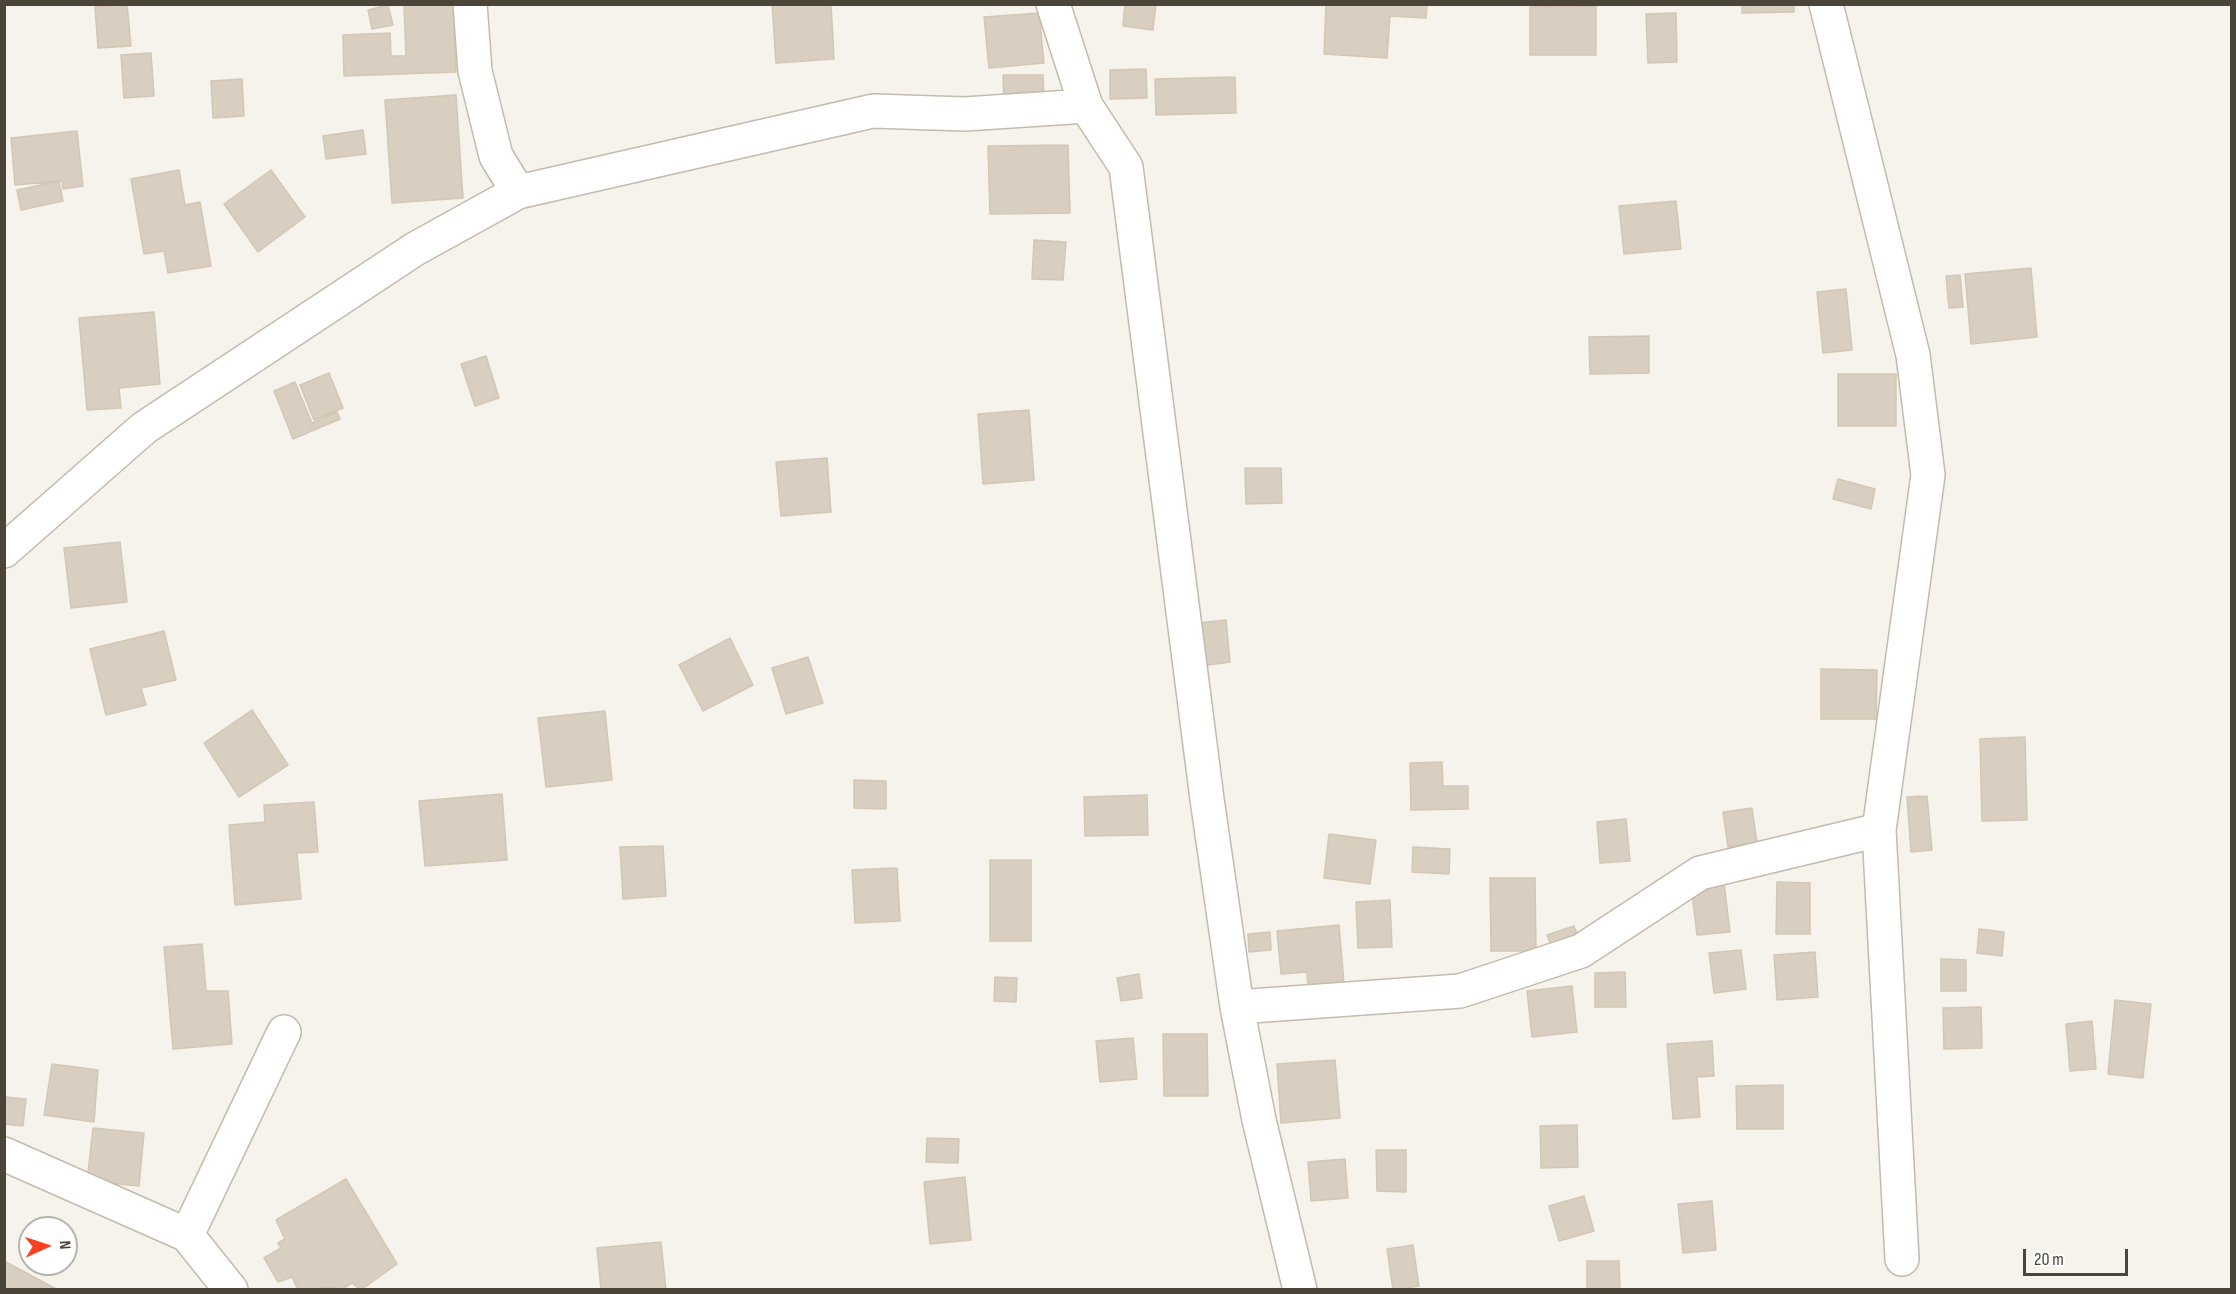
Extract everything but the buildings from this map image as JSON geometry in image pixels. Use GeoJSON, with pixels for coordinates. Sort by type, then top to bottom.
{"type":"FeatureCollection","features":[{"type":"Feature","properties":{"kind":"street"},"geometry":{"type":"LineString","coordinates":[[470,4],[475,71],[496,156],[518,192]]}},
{"type":"Feature","properties":{"kind":"street"},"geometry":{"type":"LineString","coordinates":[[1053,4],[1086,106],[1126,167],[1207,799],[1238,1007],[1259,1120],[1300,1290]]}},
{"type":"Feature","properties":{"kind":"street"},"geometry":{"type":"LineString","coordinates":[[1826,4],[1913,355],[1928,475],[1879,830],[1902,1259]]}},
{"type":"Feature","properties":{"kind":"street"},"geometry":{"type":"LineString","coordinates":[[4,551],[144,428],[415,249],[518,192],[873,111],[965,114],[1086,106]]}},
{"type":"Feature","properties":{"kind":"street"},"geometry":{"type":"LineString","coordinates":[[1238,1007],[1460,991],[1581,951],[1700,873],[1879,830]]}},
{"type":"Feature","properties":{"kind":"street"},"geometry":{"type":"LineString","coordinates":[[187,1235],[285,1032]]}},
{"type":"Feature","properties":{"kind":"street"},"geometry":{"type":"LineString","coordinates":[[4,1154],[187,1235],[231,1290]]}}]}
